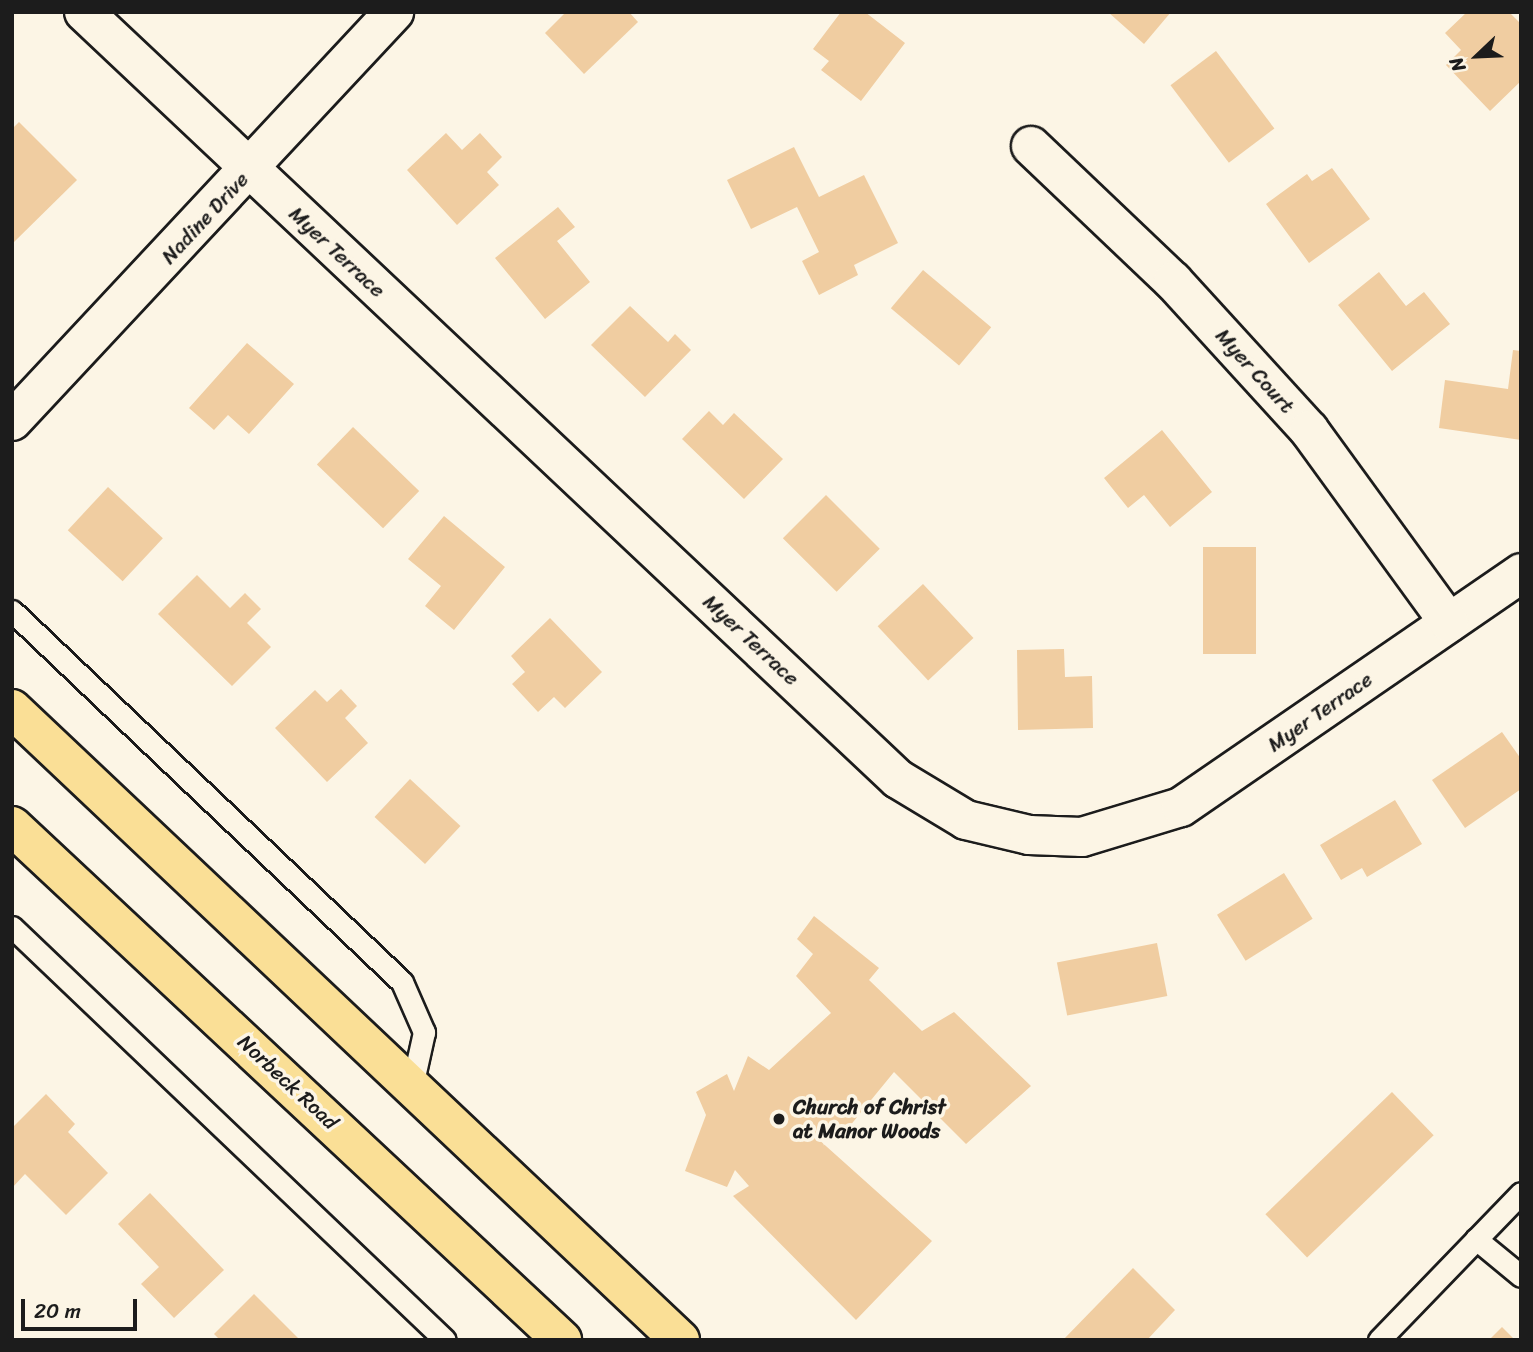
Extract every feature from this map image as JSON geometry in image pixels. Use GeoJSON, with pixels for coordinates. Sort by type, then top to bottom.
{"type":"FeatureCollection","features":[{"type":"Feature","properties":{"kind":"main road"},"geometry":{"type":"LineString","coordinates":[[12,709],[680,1340]]}},
{"type":"Feature","properties":{"kind":"main road","name":"Norbeck Road"},"geometry":{"type":"LineString","coordinates":[[12,826],[562,1340]]}},
{"type":"Feature","properties":{"kind":"street","name":"Myer Terrace"},"geometry":{"type":"LineString","coordinates":[[84,12],[898,779],[967,820],[1029,835],[1083,837],[1181,807],[1521,573]]}},
{"type":"Feature","properties":{"kind":"street","name":"Nadine Drive"},"geometry":{"type":"LineString","coordinates":[[12,421],[250,171],[394,12]]}},
{"type":"Feature","properties":{"kind":"street","name":"Myer Court"},"geometry":{"type":"LineString","coordinates":[[1031,146],[1173,281],[1309,430],[1449,623]]}},
{"type":"Feature","properties":{"kind":"lane"},"geometry":{"type":"LineString","coordinates":[[12,611],[402,982],[424,1032],[412,1086]]}},
{"type":"Feature","properties":{"kind":"lane"},"geometry":{"type":"LineString","coordinates":[[12,927],[445,1340]]}},
{"type":"Feature","properties":{"kind":"lane"},"geometry":{"type":"LineString","coordinates":[[1379,1340],[1521,1193]]}},
{"type":"Feature","properties":{"kind":"lane"},"geometry":{"type":"LineString","coordinates":[[1476,1239],[1521,1276]]}},
{"type":"Feature","properties":{"kind":"building"},"geometry":{"type":"Polygon","coordinates":[[[566,12],[629,12],[638,22],[584,74],[545,33],[566,12]]]}},
{"type":"Feature","properties":{"kind":"building"},"geometry":{"type":"Polygon","coordinates":[[[841,12],[865,12],[905,43],[861,101],[821,70],[829,61],[813,49],[841,12]]]}},
{"type":"Feature","properties":{"kind":"building"},"geometry":{"type":"Polygon","coordinates":[[[1108,12],[1171,12],[1144,44],[1108,12]]]}},
{"type":"Feature","properties":{"kind":"building"},"geometry":{"type":"Polygon","coordinates":[[[1467,12],[1509,12],[1521,24],[1521,81],[1490,111],[1446,65],[1461,50],[1445,33],[1467,12]]]}},
{"type":"Feature","properties":{"kind":"building"},"geometry":{"type":"Polygon","coordinates":[[[1216,51],[1274,128],[1229,163],[1170,85],[1216,51]]]}},
{"type":"Feature","properties":{"kind":"building"},"geometry":{"type":"Polygon","coordinates":[[[19,122],[77,180],[12,244],[12,129],[19,122]]]}},
{"type":"Feature","properties":{"kind":"building"},"geometry":{"type":"Polygon","coordinates":[[[446,133],[462,150],[480,133],[502,157],[487,172],[499,185],[457,225],[407,170],[446,133]]]}},
{"type":"Feature","properties":{"kind":"building"},"geometry":{"type":"Polygon","coordinates":[[[794,147],[819,197],[864,175],[898,243],[854,265],[858,275],[819,295],[802,261],[819,252],[797,207],[751,229],[727,180],[794,147]]]}},
{"type":"Feature","properties":{"kind":"building"},"geometry":{"type":"Polygon","coordinates":[[[1332,168],[1370,219],[1309,263],[1266,204],[1307,174],[1312,181],[1332,168]]]}},
{"type":"Feature","properties":{"kind":"building"},"geometry":{"type":"Polygon","coordinates":[[[558,207],[575,227],[557,241],[590,282],[545,319],[495,258],[558,207]]]}},
{"type":"Feature","properties":{"kind":"building"},"geometry":{"type":"Polygon","coordinates":[[[923,270],[991,327],[959,366],[891,308],[923,270]]]}},
{"type":"Feature","properties":{"kind":"building"},"geometry":{"type":"Polygon","coordinates":[[[1379,272],[1406,306],[1424,292],[1450,324],[1392,371],[1338,305],[1379,272]]]}},
{"type":"Feature","properties":{"kind":"building"},"geometry":{"type":"Polygon","coordinates":[[[630,306],[668,342],[675,334],[691,350],[645,397],[591,345],[630,306]]]}},
{"type":"Feature","properties":{"kind":"building"},"geometry":{"type":"Polygon","coordinates":[[[247,343],[294,384],[249,434],[228,415],[214,430],[189,408],[247,343]]]}},
{"type":"Feature","properties":{"kind":"building"},"geometry":{"type":"Polygon","coordinates":[[[1513,350],[1521,351],[1521,440],[1439,428],[1445,380],[1508,389],[1513,350]]]}},
{"type":"Feature","properties":{"kind":"building"},"geometry":{"type":"Polygon","coordinates":[[[709,411],[723,425],[734,413],[783,459],[744,499],[682,439],[709,411]]]}},
{"type":"Feature","properties":{"kind":"building"},"geometry":{"type":"Polygon","coordinates":[[[353,427],[419,491],[383,528],[317,464],[353,427]]]}},
{"type":"Feature","properties":{"kind":"building"},"geometry":{"type":"Polygon","coordinates":[[[1162,430],[1212,492],[1170,527],[1144,495],[1128,508],[1104,478],[1162,430]]]}},
{"type":"Feature","properties":{"kind":"building"},"geometry":{"type":"Polygon","coordinates":[[[108,487],[163,538],[123,581],[68,530],[108,487]]]}},
{"type":"Feature","properties":{"kind":"building"},"geometry":{"type":"Polygon","coordinates":[[[826,495],[880,549],[837,592],[783,538],[826,495]]]}},
{"type":"Feature","properties":{"kind":"building"},"geometry":{"type":"Polygon","coordinates":[[[444,516],[505,567],[454,630],[425,606],[441,586],[408,559],[444,516]]]}},
{"type":"Feature","properties":{"kind":"building"},"geometry":{"type":"Polygon","coordinates":[[[1203,547],[1256,547],[1256,654],[1203,654],[1203,547]]]}},
{"type":"Feature","properties":{"kind":"building"},"geometry":{"type":"Polygon","coordinates":[[[197,575],[230,608],[245,593],[261,609],[247,623],[271,647],[232,686],[158,614],[197,575]]]}},
{"type":"Feature","properties":{"kind":"building"},"geometry":{"type":"Polygon","coordinates":[[[923,584],[973,638],[928,680],[878,626],[923,584]]]}},
{"type":"Feature","properties":{"kind":"building"},"geometry":{"type":"Polygon","coordinates":[[[550,618],[602,672],[565,708],[554,697],[538,712],[512,684],[525,672],[511,656],[550,618]]]}},
{"type":"Feature","properties":{"kind":"building"},"geometry":{"type":"Polygon","coordinates":[[[1064,649],[1065,677],[1092,676],[1093,728],[1018,730],[1017,650],[1064,649]]]}},
{"type":"Feature","properties":{"kind":"building"},"geometry":{"type":"Polygon","coordinates":[[[341,689],[357,706],[345,718],[368,743],[327,782],[275,728],[315,690],[327,702],[341,689]]]}},
{"type":"Feature","properties":{"kind":"building"},"geometry":{"type":"Polygon","coordinates":[[[1502,732],[1521,759],[1521,789],[1465,828],[1432,780],[1502,732]]]}},
{"type":"Feature","properties":{"kind":"building"},"geometry":{"type":"Polygon","coordinates":[[[410,779],[460,826],[425,864],[375,817],[410,779]]]}},
{"type":"Feature","properties":{"kind":"building"},"geometry":{"type":"Polygon","coordinates":[[[1395,800],[1422,844],[1367,877],[1362,868],[1341,880],[1320,845],[1395,800]]]}},
{"type":"Feature","properties":{"kind":"building"},"geometry":{"type":"Polygon","coordinates":[[[1284,873],[1313,919],[1246,961],[1217,915],[1284,873]]]}},
{"type":"Feature","properties":{"kind":"building","name":"Church of Christ at Manor Woods"},"geometry":{"type":"Polygon","coordinates":[[[814,916],[879,968],[869,980],[922,1031],[954,1012],[1031,1086],[966,1144],[894,1072],[840,1138],[821,1124],[817,1138],[932,1241],[856,1320],[733,1196],[749,1186],[735,1170],[727,1187],[685,1171],[706,1115],[696,1092],[727,1074],[734,1091],[748,1056],[769,1070],[831,1013],[796,976],[813,954],[797,939],[814,916]]]}},
{"type":"Feature","properties":{"kind":"building"},"geometry":{"type":"Polygon","coordinates":[[[1157,943],[1167,996],[1067,1015],[1057,962],[1157,943]]]}},
{"type":"Feature","properties":{"kind":"building"},"geometry":{"type":"Polygon","coordinates":[[[1392,1092],[1434,1135],[1307,1257],[1265,1214],[1392,1092]]]}},
{"type":"Feature","properties":{"kind":"building"},"geometry":{"type":"Polygon","coordinates":[[[46,1094],[75,1124],[68,1132],[108,1173],[66,1215],[25,1174],[12,1188],[12,1128],[46,1094]]]}},
{"type":"Feature","properties":{"kind":"building"},"geometry":{"type":"Polygon","coordinates":[[[150,1193],[224,1270],[174,1318],[141,1284],[159,1267],[118,1224],[150,1193]]]}},
{"type":"Feature","properties":{"kind":"building"},"geometry":{"type":"Polygon","coordinates":[[[1133,1268],[1175,1310],[1147,1340],[1063,1340],[1133,1268]]]}},
{"type":"Feature","properties":{"kind":"building"},"geometry":{"type":"Polygon","coordinates":[[[254,1294],[300,1340],[220,1340],[214,1334],[254,1294]]]}},
{"type":"Feature","properties":{"kind":"building"},"geometry":{"type":"Polygon","coordinates":[[[1502,1327],[1515,1340],[1489,1340],[1502,1327]]]}},
{"type":"Feature","properties":{"kind":"place","name":"Church of Christ at Manor Woods"},"geometry":{"type":"Point","coordinates":[779,1119]}}]}
